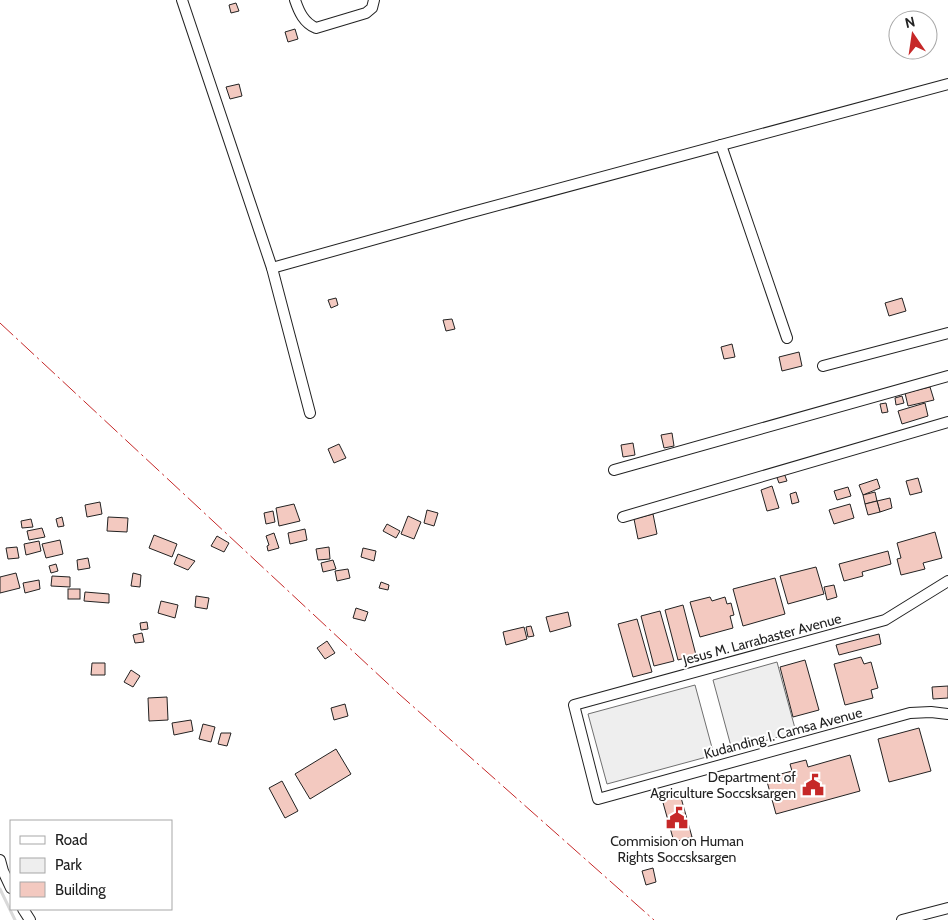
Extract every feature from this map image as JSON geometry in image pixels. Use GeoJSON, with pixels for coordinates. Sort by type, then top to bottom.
{"type":"FeatureCollection","features":[{"type":"Feature","properties":{"kind":"street"},"geometry":{"type":"LineString","coordinates":[[182,0],[272,268],[310,413]]}},
{"type":"Feature","properties":{"kind":"street"},"geometry":{"type":"LineString","coordinates":[[295,0],[302,17],[309,25],[316,28],[366,13],[372,8],[374,0]]}},
{"type":"Feature","properties":{"kind":"street"},"geometry":{"type":"LineString","coordinates":[[272,268],[948,84]]}},
{"type":"Feature","properties":{"kind":"street"},"geometry":{"type":"LineString","coordinates":[[722,145],[787,338]]}},
{"type":"Feature","properties":{"kind":"street"},"geometry":{"type":"LineString","coordinates":[[823,366],[948,333]]}},
{"type":"Feature","properties":{"kind":"street"},"geometry":{"type":"LineString","coordinates":[[614,470],[948,376]]}},
{"type":"Feature","properties":{"kind":"street"},"geometry":{"type":"LineString","coordinates":[[623,517],[948,422]]}},
{"type":"Feature","properties":{"kind":"street","name":"Jesus M. Larrabaster Avenue"},"geometry":{"type":"LineString","coordinates":[[598,799],[574,705],[885,620],[948,581]]}},
{"type":"Feature","properties":{"kind":"street","name":"Kudanding I. Camsa Avenue"},"geometry":{"type":"LineString","coordinates":[[598,799],[910,713],[931,712],[948,714]]}},
{"type":"Feature","properties":{"kind":"street"},"geometry":{"type":"LineString","coordinates":[[0,860],[10,886]]}},
{"type":"Feature","properties":{"kind":"street"},"geometry":{"type":"LineString","coordinates":[[902,920],[948,908]]}},
{"type":"Feature","properties":{"kind":"green space"},"geometry":{"type":"Polygon","coordinates":[[[777,662],[796,732],[732,750],[713,680],[777,662]]]}},
{"type":"Feature","properties":{"kind":"green space"},"geometry":{"type":"Polygon","coordinates":[[[695,685],[714,755],[607,784],[588,714],[695,685]]]}},
{"type":"Feature","properties":{"kind":"building"},"geometry":{"type":"Polygon","coordinates":[[[236,3],[239,11],[231,13],[229,5],[236,3]]]}},
{"type":"Feature","properties":{"kind":"building"},"geometry":{"type":"Polygon","coordinates":[[[295,29],[298,39],[288,42],[285,32],[295,29]]]}},
{"type":"Feature","properties":{"kind":"building"},"geometry":{"type":"Polygon","coordinates":[[[239,84],[242,96],[230,99],[226,87],[239,84]]]}},
{"type":"Feature","properties":{"kind":"building"},"geometry":{"type":"Polygon","coordinates":[[[336,298],[338,305],[331,308],[328,300],[336,298]]]}},
{"type":"Feature","properties":{"kind":"building"},"geometry":{"type":"Polygon","coordinates":[[[902,298],[906,311],[889,316],[885,303],[902,298]]]}},
{"type":"Feature","properties":{"kind":"building"},"geometry":{"type":"Polygon","coordinates":[[[452,319],[455,329],[446,331],[443,320],[452,319]]]}},
{"type":"Feature","properties":{"kind":"building"},"geometry":{"type":"Polygon","coordinates":[[[732,344],[735,357],[724,359],[721,347],[732,344]]]}},
{"type":"Feature","properties":{"kind":"building"},"geometry":{"type":"Polygon","coordinates":[[[799,352],[802,366],[782,371],[779,357],[799,352]]]}},
{"type":"Feature","properties":{"kind":"building"},"geometry":{"type":"Polygon","coordinates":[[[930,387],[934,400],[908,406],[905,393],[930,387]]]}},
{"type":"Feature","properties":{"kind":"building"},"geometry":{"type":"Polygon","coordinates":[[[902,396],[904,403],[896,405],[895,398],[902,396]]]}},
{"type":"Feature","properties":{"kind":"building"},"geometry":{"type":"Polygon","coordinates":[[[886,403],[888,412],[882,413],[880,404],[886,403]]]}},
{"type":"Feature","properties":{"kind":"building"},"geometry":{"type":"Polygon","coordinates":[[[925,403],[928,416],[902,424],[898,411],[925,403]]]}},
{"type":"Feature","properties":{"kind":"building"},"geometry":{"type":"Polygon","coordinates":[[[672,433],[674,446],[664,448],[661,435],[672,433]]]}},
{"type":"Feature","properties":{"kind":"building"},"geometry":{"type":"Polygon","coordinates":[[[633,443],[635,455],[623,457],[621,445],[633,443]]]}},
{"type":"Feature","properties":{"kind":"building"},"geometry":{"type":"Polygon","coordinates":[[[339,444],[346,458],[334,463],[328,449],[339,444]]]}},
{"type":"Feature","properties":{"kind":"building"},"geometry":{"type":"Polygon","coordinates":[[[784,473],[787,481],[779,483],[776,475],[784,473]]]}},
{"type":"Feature","properties":{"kind":"building"},"geometry":{"type":"Polygon","coordinates":[[[918,478],[922,492],[910,495],[906,481],[918,478]]]}},
{"type":"Feature","properties":{"kind":"building"},"geometry":{"type":"Polygon","coordinates":[[[877,479],[880,488],[863,495],[859,485],[877,479]]]}},
{"type":"Feature","properties":{"kind":"building"},"geometry":{"type":"Polygon","coordinates":[[[772,486],[779,508],[767,511],[761,490],[772,486]]]}},
{"type":"Feature","properties":{"kind":"building"},"geometry":{"type":"Polygon","coordinates":[[[848,487],[851,496],[837,500],[834,491],[848,487]]]}},
{"type":"Feature","properties":{"kind":"building"},"geometry":{"type":"Polygon","coordinates":[[[796,492],[799,502],[792,504],[790,494],[796,492]]]}},
{"type":"Feature","properties":{"kind":"building"},"geometry":{"type":"Polygon","coordinates":[[[875,492],[877,501],[865,504],[863,495],[875,492]]]}},
{"type":"Feature","properties":{"kind":"building"},"geometry":{"type":"Polygon","coordinates":[[[890,498],[892,508],[880,512],[877,501],[890,498]]]}},
{"type":"Feature","properties":{"kind":"building"},"geometry":{"type":"Polygon","coordinates":[[[877,501],[880,512],[868,515],[865,504],[877,501]]]}},
{"type":"Feature","properties":{"kind":"building"},"geometry":{"type":"Polygon","coordinates":[[[100,502],[102,514],[87,517],[85,505],[100,502]]]}},
{"type":"Feature","properties":{"kind":"building"},"geometry":{"type":"Polygon","coordinates":[[[294,504],[300,521],[279,526],[276,508],[294,504]]]}},
{"type":"Feature","properties":{"kind":"building"},"geometry":{"type":"Polygon","coordinates":[[[850,504],[854,518],[834,524],[829,510],[850,504]]]}},
{"type":"Feature","properties":{"kind":"building"},"geometry":{"type":"Polygon","coordinates":[[[427,510],[438,513],[434,526],[424,523],[427,510]]]}},
{"type":"Feature","properties":{"kind":"building"},"geometry":{"type":"Polygon","coordinates":[[[273,511],[275,522],[266,524],[264,513],[273,511]]]}},
{"type":"Feature","properties":{"kind":"building"},"geometry":{"type":"Polygon","coordinates":[[[653,514],[657,534],[638,539],[634,519],[653,514]]]}},
{"type":"Feature","properties":{"kind":"building"},"geometry":{"type":"Polygon","coordinates":[[[408,516],[421,522],[414,539],[401,534],[408,516]]]}},
{"type":"Feature","properties":{"kind":"building"},"geometry":{"type":"Polygon","coordinates":[[[62,517],[64,526],[58,527],[56,519],[62,517]]]}},
{"type":"Feature","properties":{"kind":"building"},"geometry":{"type":"Polygon","coordinates":[[[108,517],[128,518],[127,532],[107,531],[108,517]]]}},
{"type":"Feature","properties":{"kind":"building"},"geometry":{"type":"Polygon","coordinates":[[[31,519],[33,527],[22,528],[21,521],[31,519]]]}},
{"type":"Feature","properties":{"kind":"building"},"geometry":{"type":"Polygon","coordinates":[[[387,524],[400,531],[396,538],[383,531],[387,524]]]}},
{"type":"Feature","properties":{"kind":"building"},"geometry":{"type":"Polygon","coordinates":[[[42,528],[45,537],[29,540],[27,531],[42,528]]]}},
{"type":"Feature","properties":{"kind":"building"},"geometry":{"type":"Polygon","coordinates":[[[305,529],[307,540],[290,544],[288,533],[305,529]]]}},
{"type":"Feature","properties":{"kind":"building"},"geometry":{"type":"Polygon","coordinates":[[[935,532],[942,558],[923,563],[925,569],[901,575],[897,559],[901,558],[897,543],[935,532]]]}},
{"type":"Feature","properties":{"kind":"building"},"geometry":{"type":"Polygon","coordinates":[[[274,533],[279,548],[268,551],[267,546],[269,545],[266,536],[274,533]]]}},
{"type":"Feature","properties":{"kind":"building"},"geometry":{"type":"Polygon","coordinates":[[[154,535],[177,544],[172,557],[149,548],[154,535]]]}},
{"type":"Feature","properties":{"kind":"building"},"geometry":{"type":"Polygon","coordinates":[[[217,536],[229,543],[224,552],[211,546],[217,536]]]}},
{"type":"Feature","properties":{"kind":"building"},"geometry":{"type":"Polygon","coordinates":[[[60,540],[63,554],[46,558],[42,544],[60,540]]]}},
{"type":"Feature","properties":{"kind":"building"},"geometry":{"type":"Polygon","coordinates":[[[39,541],[41,551],[26,555],[24,544],[39,541]]]}},
{"type":"Feature","properties":{"kind":"building"},"geometry":{"type":"Polygon","coordinates":[[[17,547],[19,558],[8,559],[6,548],[17,547]]]}},
{"type":"Feature","properties":{"kind":"building"},"geometry":{"type":"Polygon","coordinates":[[[329,547],[330,559],[318,560],[316,549],[329,547]]]}},
{"type":"Feature","properties":{"kind":"building"},"geometry":{"type":"Polygon","coordinates":[[[363,548],[376,551],[374,561],[361,557],[363,548]]]}},
{"type":"Feature","properties":{"kind":"building"},"geometry":{"type":"Polygon","coordinates":[[[888,551],[891,564],[862,572],[863,576],[844,581],[839,564],[888,551]]]}},
{"type":"Feature","properties":{"kind":"building"},"geometry":{"type":"Polygon","coordinates":[[[178,554],[195,561],[188,570],[174,564],[178,554]]]}},
{"type":"Feature","properties":{"kind":"building"},"geometry":{"type":"Polygon","coordinates":[[[88,558],[90,568],[78,570],[77,560],[88,558]]]}},
{"type":"Feature","properties":{"kind":"building"},"geometry":{"type":"Polygon","coordinates":[[[333,560],[336,569],[323,572],[321,563],[333,560]]]}},
{"type":"Feature","properties":{"kind":"building"},"geometry":{"type":"Polygon","coordinates":[[[56,564],[58,571],[51,573],[49,566],[56,564]]]}},
{"type":"Feature","properties":{"kind":"building"},"geometry":{"type":"Polygon","coordinates":[[[816,567],[824,594],[788,604],[780,576],[816,567]]]}},
{"type":"Feature","properties":{"kind":"building"},"geometry":{"type":"Polygon","coordinates":[[[348,569],[350,578],[337,581],[335,571],[348,569]]]}},
{"type":"Feature","properties":{"kind":"building"},"geometry":{"type":"Polygon","coordinates":[[[16,573],[20,588],[0,593],[0,577],[16,573]]]}},
{"type":"Feature","properties":{"kind":"building"},"geometry":{"type":"Polygon","coordinates":[[[133,573],[141,575],[140,587],[131,586],[133,573]]]}},
{"type":"Feature","properties":{"kind":"building"},"geometry":{"type":"Polygon","coordinates":[[[52,576],[70,577],[70,587],[51,586],[52,576]]]}},
{"type":"Feature","properties":{"kind":"building"},"geometry":{"type":"Polygon","coordinates":[[[775,578],[785,614],[743,626],[733,589],[775,578]]]}},
{"type":"Feature","properties":{"kind":"building"},"geometry":{"type":"Polygon","coordinates":[[[39,580],[40,589],[25,593],[23,583],[39,580]]]}},
{"type":"Feature","properties":{"kind":"building"},"geometry":{"type":"Polygon","coordinates":[[[381,582],[389,585],[388,590],[379,588],[381,582]]]}},
{"type":"Feature","properties":{"kind":"building"},"geometry":{"type":"Polygon","coordinates":[[[834,585],[837,597],[827,600],[824,587],[834,585]]]}},
{"type":"Feature","properties":{"kind":"building"},"geometry":{"type":"Polygon","coordinates":[[[68,589],[80,589],[80,599],[68,599],[68,589]]]}},
{"type":"Feature","properties":{"kind":"building"},"geometry":{"type":"Polygon","coordinates":[[[85,592],[109,594],[109,603],[84,601],[85,592]]]}},
{"type":"Feature","properties":{"kind":"building"},"geometry":{"type":"Polygon","coordinates":[[[196,596],[209,598],[207,609],[195,607],[196,596]]]}},
{"type":"Feature","properties":{"kind":"building"},"geometry":{"type":"Polygon","coordinates":[[[710,597],[712,601],[725,597],[727,604],[731,603],[734,615],[730,616],[733,628],[700,637],[690,602],[710,597]]]}},
{"type":"Feature","properties":{"kind":"building"},"geometry":{"type":"Polygon","coordinates":[[[161,601],[178,605],[175,618],[158,613],[161,601]]]}},
{"type":"Feature","properties":{"kind":"building"},"geometry":{"type":"Polygon","coordinates":[[[683,605],[696,655],[678,660],[665,610],[683,605]]]}},
{"type":"Feature","properties":{"kind":"building"},"geometry":{"type":"Polygon","coordinates":[[[356,608],[368,612],[365,621],[353,618],[356,608]]]}},
{"type":"Feature","properties":{"kind":"building"},"geometry":{"type":"Polygon","coordinates":[[[660,611],[674,661],[654,666],[641,616],[660,611]]]}},
{"type":"Feature","properties":{"kind":"building"},"geometry":{"type":"Polygon","coordinates":[[[568,612],[571,626],[550,632],[546,617],[568,612]]]}},
{"type":"Feature","properties":{"kind":"building"},"geometry":{"type":"Polygon","coordinates":[[[637,619],[652,672],[633,677],[618,624],[637,619]]]}},
{"type":"Feature","properties":{"kind":"building"},"geometry":{"type":"Polygon","coordinates":[[[147,622],[148,629],[141,630],[140,623],[147,622]]]}},
{"type":"Feature","properties":{"kind":"building"},"geometry":{"type":"Polygon","coordinates":[[[531,626],[534,636],[528,637],[526,627],[531,626]]]}},
{"type":"Feature","properties":{"kind":"building"},"geometry":{"type":"Polygon","coordinates":[[[524,627],[527,639],[506,645],[503,632],[524,627]]]}},
{"type":"Feature","properties":{"kind":"building"},"geometry":{"type":"Polygon","coordinates":[[[142,633],[144,642],[135,643],[133,635],[142,633]]]}},
{"type":"Feature","properties":{"kind":"building"},"geometry":{"type":"Polygon","coordinates":[[[879,634],[881,644],[839,655],[836,645],[879,634]]]}},
{"type":"Feature","properties":{"kind":"building"},"geometry":{"type":"Polygon","coordinates":[[[327,641],[335,653],[325,659],[317,648],[327,641]]]}},
{"type":"Feature","properties":{"kind":"building"},"geometry":{"type":"Polygon","coordinates":[[[861,657],[864,664],[871,662],[878,688],[871,690],[873,698],[845,705],[834,664],[861,657]]]}},
{"type":"Feature","properties":{"kind":"building"},"geometry":{"type":"Polygon","coordinates":[[[805,660],[819,710],[793,717],[780,667],[805,660]]]}},
{"type":"Feature","properties":{"kind":"building"},"geometry":{"type":"Polygon","coordinates":[[[92,663],[105,663],[105,675],[91,675],[92,663]]]}},
{"type":"Feature","properties":{"kind":"building"},"geometry":{"type":"Polygon","coordinates":[[[131,670],[140,676],[133,687],[124,682],[131,670]]]}},
{"type":"Feature","properties":{"kind":"building"},"geometry":{"type":"Polygon","coordinates":[[[948,686],[948,698],[933,699],[932,687],[948,686]]]}},
{"type":"Feature","properties":{"kind":"building"},"geometry":{"type":"Polygon","coordinates":[[[167,697],[168,720],[149,721],[148,698],[167,697]]]}},
{"type":"Feature","properties":{"kind":"building"},"geometry":{"type":"Polygon","coordinates":[[[345,704],[348,716],[334,720],[331,708],[345,704]]]}},
{"type":"Feature","properties":{"kind":"building"},"geometry":{"type":"Polygon","coordinates":[[[191,720],[193,731],[174,735],[172,723],[191,720]]]}},
{"type":"Feature","properties":{"kind":"building"},"geometry":{"type":"Polygon","coordinates":[[[203,724],[215,727],[211,742],[199,739],[203,724]]]}},
{"type":"Feature","properties":{"kind":"building"},"geometry":{"type":"Polygon","coordinates":[[[919,728],[931,771],[889,782],[878,739],[919,728]]]}},
{"type":"Feature","properties":{"kind":"building"},"geometry":{"type":"Polygon","coordinates":[[[221,733],[231,733],[227,746],[218,744],[221,733]]]}},
{"type":"Feature","properties":{"kind":"building"},"geometry":{"type":"Polygon","coordinates":[[[336,749],[351,774],[310,799],[295,774],[336,749]]]}},
{"type":"Feature","properties":{"kind":"building","name":"Department of Agriculture Soccsksargen"},"geometry":{"type":"Polygon","coordinates":[[[850,755],[860,791],[776,814],[766,778],[792,771],[790,764],[806,760],[808,767],[850,755]]]}},
{"type":"Feature","properties":{"kind":"building"},"geometry":{"type":"Polygon","coordinates":[[[282,781],[298,811],[285,818],[269,788],[282,781]]]}},
{"type":"Feature","properties":{"kind":"building","name":"Commision on Human Rights Soccsksargen"},"geometry":{"type":"Polygon","coordinates":[[[680,794],[692,837],[674,842],[662,799],[680,794]]]}},
{"type":"Feature","properties":{"kind":"building"},"geometry":{"type":"Polygon","coordinates":[[[653,868],[656,882],[646,885],[642,871],[653,868]]]}},
{"type":"Feature","properties":{"kind":"waterway"},"geometry":{"type":"LineString","coordinates":[[0,889],[10,910]]}},
{"type":"Feature","properties":{"kind":"waterway"},"geometry":{"type":"LineString","coordinates":[[10,910],[15,920]]}},
{"type":"Feature","properties":{"kind":"power"},"geometry":{"type":"LineString","coordinates":[[0,323],[399,694],[654,920]]}},
{"type":"Feature","properties":{"kind":"place","name":"Department of Agriculture Soccsksargen"},"geometry":{"type":"Point","coordinates":[813,785]}},
{"type":"Feature","properties":{"kind":"place","name":"Commision on Human Rights Soccsksargen"},"geometry":{"type":"Point","coordinates":[677,818]}}]}
